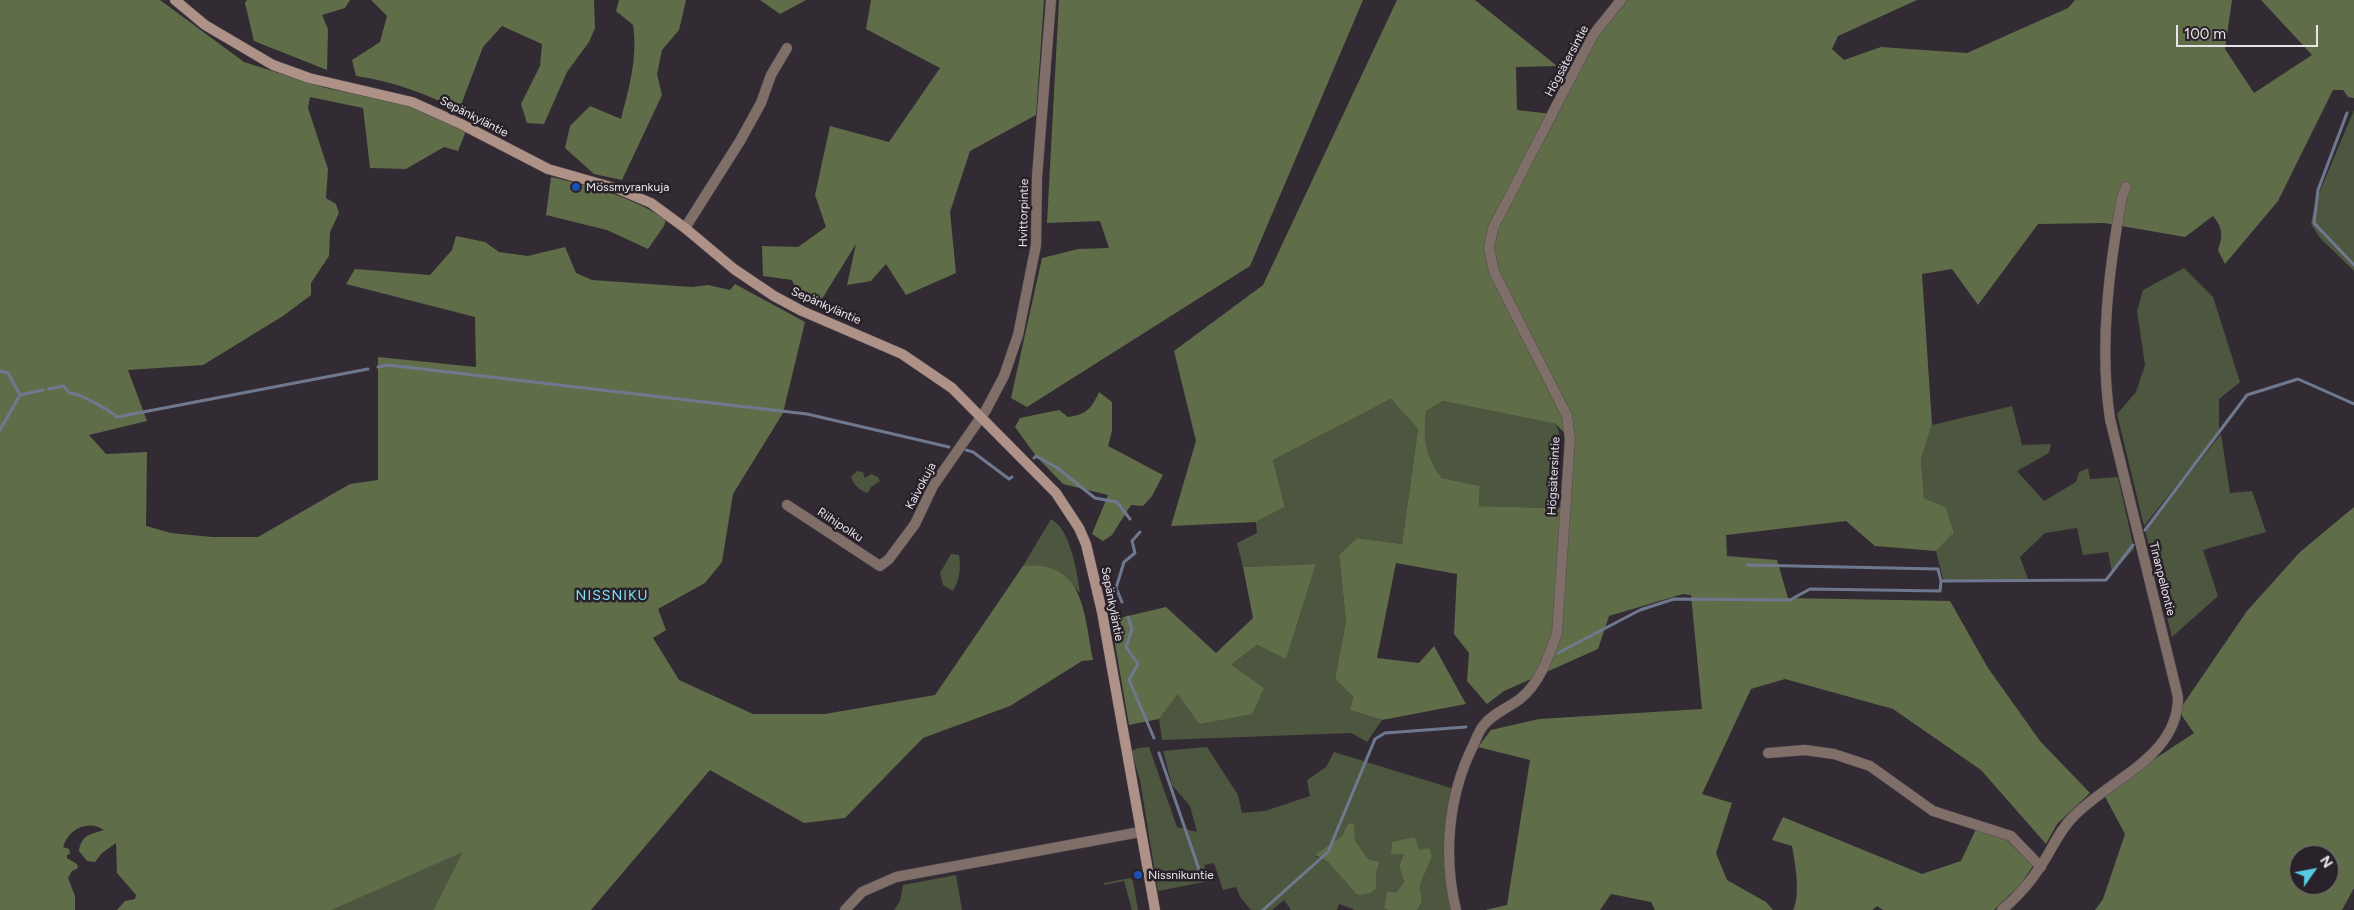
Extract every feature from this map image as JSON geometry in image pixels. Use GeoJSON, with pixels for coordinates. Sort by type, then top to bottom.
{"type":"FeatureCollection","features":[{"type":"Feature","properties":{"kind":"street","name":"Sepänkyläntie"},"geometry":{"type":"LineString","coordinates":[[175,0],[205,25],[273,65],[309,78],[390,96],[420,105],[548,169],[618,189],[651,203],[686,228],[734,269],[774,296],[802,311],[874,340],[918,362],[952,388],[982,416],[1056,494],[1079,528],[1086,544],[1102,612],[1155,910]]}},
{"type":"Feature","properties":{"kind":"street","name":"Hvittorpintie"},"geometry":{"type":"LineString","coordinates":[[982,416],[1004,376],[1018,335],[1034,260],[1037,177],[1051,0]]}},
{"type":"Feature","properties":{"kind":"street","name":"Högsätersintie"},"geometry":{"type":"LineString","coordinates":[[1456,910],[1450,866],[1452,808],[1458,781],[1482,728],[1498,712],[1525,694],[1548,658],[1557,633],[1570,439],[1567,416],[1494,272],[1489,248],[1493,228],[1593,35],[1621,0]]}},
{"type":"Feature","properties":{"kind":"street"},"geometry":{"type":"LineString","coordinates":[[686,228],[737,147],[761,103],[771,75],[788,48]]}},
{"type":"Feature","properties":{"kind":"street","name":"Tinanpellontie"},"geometry":{"type":"LineString","coordinates":[[2002,910],[2041,867],[2074,815],[2160,746],[2174,725],[2178,713],[2178,696],[2110,419],[2105,388],[2112,265],[2122,197],[2126,187]]}},
{"type":"Feature","properties":{"kind":"street","name":"Kaivokuja"},"geometry":{"type":"LineString","coordinates":[[880,566],[889,559],[915,524],[933,486],[982,416]]}},
{"type":"Feature","properties":{"kind":"street","name":"Riihipolku"},"geometry":{"type":"LineString","coordinates":[[787,505],[880,566]]}},
{"type":"Feature","properties":{"kind":"street"},"geometry":{"type":"LineString","coordinates":[[1768,753],[1805,750],[1834,754],[1870,766],[1933,811],[2011,836],[2041,867]]}},
{"type":"Feature","properties":{"kind":"street"},"geometry":{"type":"LineString","coordinates":[[846,910],[862,892],[896,877],[1140,832]]}},
{"type":"Feature","properties":{"kind":"green space"},"geometry":{"type":"Polygon","coordinates":[[[0,0],[160,0],[244,62],[326,88],[398,102],[426,111],[466,131],[458,151],[444,147],[406,169],[370,168],[363,108],[310,97],[308,108],[328,169],[326,198],[336,204],[339,213],[330,232],[329,256],[311,283],[311,295],[283,316],[203,365],[128,370],[147,421],[89,435],[106,454],[147,452],[146,526],[171,533],[212,537],[258,537],[350,484],[378,480],[378,357],[476,367],[475,317],[346,284],[355,269],[430,275],[452,250],[456,236],[485,242],[499,252],[528,256],[565,247],[576,273],[592,280],[692,287],[708,285],[730,290],[735,284],[805,322],[783,413],[733,494],[722,562],[705,583],[658,609],[666,630],[653,638],[679,680],[753,714],[825,714],[935,695],[1023,566],[1043,566],[1059,572],[1070,581],[1078,594],[1083,609],[1093,660],[1082,661],[1010,706],[923,738],[845,818],[804,823],[710,770],[591,910],[433,910],[463,852],[332,910],[117,910],[125,901],[135,899],[136,895],[117,873],[116,843],[102,853],[95,862],[87,861],[79,851],[84,838],[104,830],[98,827],[85,826],[74,831],[63,847],[69,849],[70,854],[67,855],[67,858],[77,864],[78,868],[72,871],[68,878],[75,896],[75,910],[0,910],[0,0]]]}},
{"type":"Feature","properties":{"kind":"green space"},"geometry":{"type":"Polygon","coordinates":[[[247,0],[350,0],[345,8],[322,15],[328,29],[327,70],[254,41],[245,3],[247,0]]]}},
{"type":"Feature","properties":{"kind":"green space"},"geometry":{"type":"Polygon","coordinates":[[[371,0],[594,0],[595,28],[589,42],[567,72],[544,124],[527,123],[521,104],[540,66],[542,44],[502,26],[483,47],[459,110],[409,89],[383,81],[356,76],[352,60],[380,42],[387,16],[371,0]]]}},
{"type":"Feature","properties":{"kind":"green space"},"geometry":{"type":"Polygon","coordinates":[[[619,0],[686,0],[679,30],[662,50],[657,74],[662,95],[622,180],[594,174],[565,148],[570,126],[590,106],[621,119],[634,61],[634,37],[633,25],[616,11],[619,0]]]}},
{"type":"Feature","properties":{"kind":"green space"},"geometry":{"type":"Polygon","coordinates":[[[760,0],[806,0],[780,14],[760,0]]]}},
{"type":"Feature","properties":{"kind":"green space"},"geometry":{"type":"Polygon","coordinates":[[[871,0],[1044,0],[1036,115],[970,151],[950,212],[956,273],[906,295],[886,264],[871,281],[847,285],[856,244],[820,302],[797,292],[792,280],[763,276],[762,246],[798,247],[826,227],[815,195],[830,126],[889,142],[940,68],[866,29],[871,0]]]}},
{"type":"Feature","properties":{"kind":"green space"},"geometry":{"type":"Polygon","coordinates":[[[1059,0],[1363,0],[1250,266],[1027,407],[1011,398],[1042,258],[1078,249],[1109,248],[1100,221],[1047,223],[1059,0]]]}},
{"type":"Feature","properties":{"kind":"green space"},"geometry":{"type":"Polygon","coordinates":[[[1397,0],[1475,0],[1557,66],[1516,67],[1517,110],[1552,114],[1580,63],[1621,0],[1917,0],[1838,36],[1832,49],[1844,60],[1881,47],[1967,53],[2068,8],[2075,0],[2232,0],[2225,49],[2254,93],[2312,55],[2261,0],[2354,0],[2354,98],[2348,97],[2343,90],[2333,90],[2278,201],[2225,264],[2218,250],[2221,240],[2219,224],[2213,216],[2185,237],[2104,223],[2038,224],[1978,305],[1952,269],[1922,274],[1932,425],[1921,459],[1924,498],[1946,507],[1954,532],[1936,551],[1875,546],[1846,521],[1726,535],[1727,556],[1777,560],[1788,598],[1950,601],[1988,668],[2040,741],[2090,793],[2057,824],[2046,844],[1981,770],[1893,709],[1785,679],[1751,689],[1702,794],[1732,803],[1716,853],[1727,880],[1766,902],[1773,910],[1655,910],[1651,902],[1611,894],[1600,910],[1485,910],[1507,905],[1530,760],[1478,747],[1491,730],[1539,719],[1702,709],[1691,595],[1683,594],[1609,616],[1598,649],[1504,691],[1487,704],[1467,681],[1469,653],[1454,634],[1457,574],[1396,563],[1377,658],[1419,663],[1434,646],[1466,704],[1382,720],[1350,710],[1353,697],[1335,679],[1346,621],[1339,555],[1357,538],[1402,544],[1418,429],[1391,399],[1273,460],[1285,507],[1256,522],[1171,526],[1196,441],[1174,351],[1263,285],[1397,0]],[[1443,401],[1426,411],[1425,439],[1428,454],[1442,478],[1480,486],[1479,506],[1566,507],[1570,439],[1556,424],[1443,401]]]}},
{"type":"Feature","properties":{"kind":"green space"},"geometry":{"type":"Polygon","coordinates":[[[2354,110],[2354,271],[2320,238],[2311,224],[2315,203],[2354,110]]]}},
{"type":"Feature","properties":{"kind":"green space"},"geometry":{"type":"Polygon","coordinates":[[[551,177],[596,188],[624,198],[666,219],[664,226],[648,249],[607,230],[546,215],[551,177]]]}},
{"type":"Feature","properties":{"kind":"green space"},"geometry":{"type":"Polygon","coordinates":[[[2184,268],[2213,297],[2240,382],[2219,399],[2219,432],[2144,526],[2117,414],[2136,392],[2145,365],[2137,311],[2143,290],[2184,268]]]}},
{"type":"Feature","properties":{"kind":"green space"},"geometry":{"type":"Polygon","coordinates":[[[1099,392],[1112,402],[1112,431],[1108,446],[1163,475],[1152,496],[1143,506],[1131,505],[1112,535],[1103,541],[1092,534],[1108,495],[1063,484],[1036,456],[1015,427],[1020,418],[1059,410],[1068,417],[1084,412],[1094,402],[1099,392]]]}},
{"type":"Feature","properties":{"kind":"green space"},"geometry":{"type":"Polygon","coordinates":[[[1391,399],[1418,429],[1402,544],[1357,538],[1339,555],[1346,621],[1335,679],[1353,697],[1350,710],[1382,720],[1367,742],[1351,733],[1162,740],[1159,719],[1178,694],[1231,665],[1257,645],[1286,658],[1316,564],[1243,567],[1237,543],[1257,533],[1256,522],[1285,507],[1273,460],[1391,399]]]}},
{"type":"Feature","properties":{"kind":"green space"},"geometry":{"type":"Polygon","coordinates":[[[1443,401],[1556,424],[1561,439],[1553,508],[1479,506],[1480,486],[1442,478],[1428,454],[1425,430],[1426,411],[1443,401]]]}},
{"type":"Feature","properties":{"kind":"green space"},"geometry":{"type":"Polygon","coordinates":[[[2012,406],[2022,445],[2051,444],[2049,453],[2017,471],[2044,501],[2076,482],[2079,472],[2088,468],[2090,479],[2118,477],[2134,549],[2112,572],[2108,552],[2083,555],[2077,528],[2045,533],[2020,557],[2028,579],[1944,582],[1936,551],[1954,531],[1946,507],[1924,498],[1921,459],[1932,425],[2012,406]]]}},
{"type":"Feature","properties":{"kind":"green space"},"geometry":{"type":"Polygon","coordinates":[[[2221,434],[2230,493],[2252,491],[2266,532],[2203,550],[2218,596],[2172,637],[2145,530],[2221,434]]]}},
{"type":"Feature","properties":{"kind":"green space"},"geometry":{"type":"Polygon","coordinates":[[[857,471],[863,472],[865,478],[871,474],[878,477],[880,481],[871,487],[868,493],[865,492],[854,483],[851,477],[857,471]]]}},
{"type":"Feature","properties":{"kind":"green space"},"geometry":{"type":"Polygon","coordinates":[[[2354,507],[2354,888],[2342,910],[2095,910],[2103,899],[2125,834],[2103,793],[2194,733],[2182,716],[2182,706],[2247,611],[2300,552],[2354,507]]]}},
{"type":"Feature","properties":{"kind":"green space"},"geometry":{"type":"Polygon","coordinates":[[[1051,519],[1064,532],[1072,552],[1080,593],[1059,572],[1023,566],[1051,519]]]}},
{"type":"Feature","properties":{"kind":"green space"},"geometry":{"type":"Polygon","coordinates":[[[951,554],[959,555],[960,564],[959,578],[953,591],[943,585],[940,573],[951,554]]]}},
{"type":"Feature","properties":{"kind":"green space"},"geometry":{"type":"Polygon","coordinates":[[[1316,564],[1286,659],[1257,645],[1231,665],[1264,688],[1252,714],[1199,724],[1178,694],[1159,719],[1129,725],[1111,620],[1166,607],[1216,653],[1253,618],[1243,567],[1316,564]]]}},
{"type":"Feature","properties":{"kind":"green space"},"geometry":{"type":"Polygon","coordinates":[[[1149,747],[1177,827],[1197,832],[1190,806],[1172,785],[1163,751],[1207,747],[1238,795],[1242,813],[1265,811],[1310,796],[1307,780],[1326,767],[1334,752],[1451,788],[1448,817],[1452,910],[1417,910],[1422,902],[1420,885],[1432,857],[1404,854],[1399,866],[1404,882],[1396,894],[1387,891],[1384,908],[1388,910],[1355,910],[1339,904],[1337,910],[1291,910],[1284,900],[1272,910],[1251,910],[1240,897],[1236,887],[1223,890],[1214,863],[1204,865],[1209,881],[1158,891],[1140,780],[1131,751],[1149,747]],[[1348,823],[1342,836],[1315,856],[1328,862],[1357,895],[1376,889],[1376,873],[1380,862],[1368,859],[1355,840],[1353,824],[1348,823]]]}},
{"type":"Feature","properties":{"kind":"green space"},"geometry":{"type":"Polygon","coordinates":[[[1783,817],[1922,874],[1961,861],[1976,829],[2007,840],[2033,866],[2021,884],[1994,910],[1883,910],[1877,906],[1872,910],[1793,910],[1797,896],[1797,887],[1792,846],[1772,840],[1783,817]]]}},
{"type":"Feature","properties":{"kind":"green space"},"geometry":{"type":"Polygon","coordinates":[[[1348,823],[1354,824],[1355,840],[1368,859],[1380,862],[1376,873],[1376,889],[1370,893],[1357,895],[1328,862],[1315,855],[1342,836],[1348,823]]]}},
{"type":"Feature","properties":{"kind":"green space"},"geometry":{"type":"Polygon","coordinates":[[[1415,837],[1419,850],[1429,848],[1432,857],[1420,885],[1422,902],[1417,910],[1388,910],[1384,908],[1387,891],[1396,893],[1404,882],[1399,866],[1404,854],[1391,854],[1392,842],[1415,837]]]}},
{"type":"Feature","properties":{"kind":"green space"},"geometry":{"type":"Polygon","coordinates":[[[464,851],[433,910],[332,910],[464,851]]]}},
{"type":"Feature","properties":{"kind":"green space"},"geometry":{"type":"Polygon","coordinates":[[[956,875],[962,910],[894,910],[900,901],[903,885],[956,875]]]}},
{"type":"Feature","properties":{"kind":"green space"},"geometry":{"type":"Polygon","coordinates":[[[1130,878],[1133,881],[1138,910],[1132,910],[1124,881],[1104,885],[1104,883],[1130,878]]]}},
{"type":"Feature","properties":{"kind":"waterway"},"geometry":{"type":"LineString","coordinates":[[2347,113],[2318,190],[2314,223],[2354,265]]}},
{"type":"Feature","properties":{"kind":"waterway"},"geometry":{"type":"LineString","coordinates":[[378,367],[388,365],[807,414],[949,447]]}},
{"type":"Feature","properties":{"kind":"waterway"},"geometry":{"type":"LineString","coordinates":[[49,389],[64,386],[69,393],[86,398],[117,417],[368,369]]}},
{"type":"Feature","properties":{"kind":"waterway"},"geometry":{"type":"LineString","coordinates":[[0,371],[8,373],[20,395],[43,390]]}},
{"type":"Feature","properties":{"kind":"waterway"},"geometry":{"type":"LineString","coordinates":[[2145,530],[2247,395],[2298,379],[2354,404]]}},
{"type":"Feature","properties":{"kind":"waterway"},"geometry":{"type":"LineString","coordinates":[[0,430],[20,395]]}},
{"type":"Feature","properties":{"kind":"waterway"},"geometry":{"type":"LineString","coordinates":[[966,450],[973,452],[1009,479],[1012,477]]}},
{"type":"Feature","properties":{"kind":"waterway"},"geometry":{"type":"LineString","coordinates":[[1034,458],[1036,456],[1056,467],[1095,498],[1117,502],[1130,519]]}},
{"type":"Feature","properties":{"kind":"waterway"},"geometry":{"type":"LineString","coordinates":[[1122,602],[1116,588],[1124,562],[1135,553],[1132,541],[1140,532]]}},
{"type":"Feature","properties":{"kind":"waterway"},"geometry":{"type":"LineString","coordinates":[[1558,653],[1640,610],[1674,599],[1790,600],[1810,589],[1940,591],[1941,581],[2106,580],[2133,545]]}},
{"type":"Feature","properties":{"kind":"waterway"},"geometry":{"type":"LineString","coordinates":[[1747,565],[1938,569],[1941,581]]}},
{"type":"Feature","properties":{"kind":"waterway"},"geometry":{"type":"LineString","coordinates":[[1128,617],[1132,629],[1126,647],[1138,664],[1129,680],[1154,738]]}},
{"type":"Feature","properties":{"kind":"waterway"},"geometry":{"type":"LineString","coordinates":[[1263,910],[1328,852],[1375,739],[1385,733],[1466,727]]}},
{"type":"Feature","properties":{"kind":"waterway"},"geometry":{"type":"LineString","coordinates":[[1159,753],[1201,875]]}},
{"type":"Feature","properties":{"kind":"place","name":"Mössmyrankuja"},"geometry":{"type":"Point","coordinates":[576,187]}},
{"type":"Feature","properties":{"kind":"place","name":"Nissnikuntie"},"geometry":{"type":"Point","coordinates":[1138,875]}},
{"type":"Feature","properties":{"kind":"district","name":"NISSNIKU"},"geometry":{"type":"Point","coordinates":[612,596]}}]}
